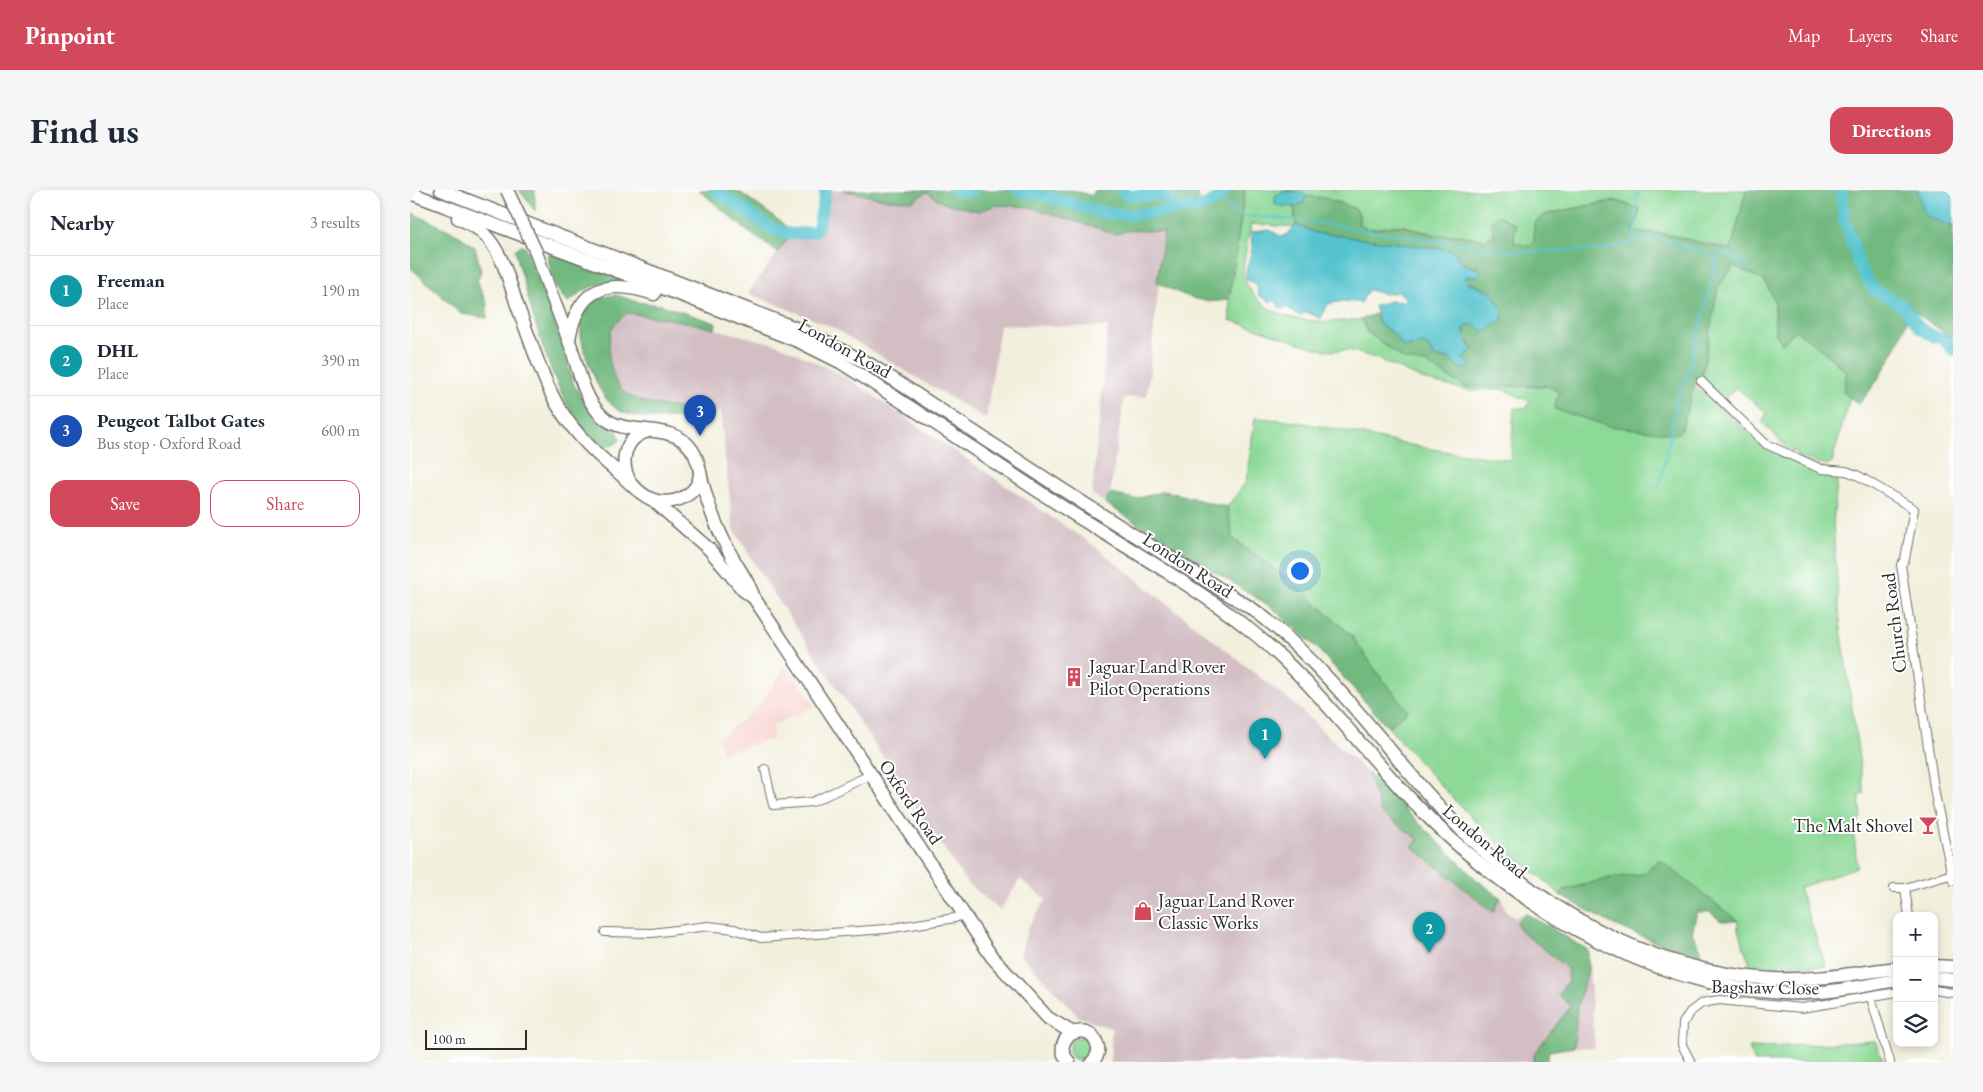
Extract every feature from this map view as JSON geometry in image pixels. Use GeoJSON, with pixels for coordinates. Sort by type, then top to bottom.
{"type":"FeatureCollection","features":[{"type":"Feature","properties":{"kind":"highway","name":"London Road"},"geometry":{"type":"LineString","coordinates":[[441,190],[803,331],[838,347],[894,380],[1265,618],[1322,673],[1439,806],[1476,845],[1526,886],[1587,925],[1673,960],[1704,968],[1762,978],[1817,978],[1893,968]]}},
{"type":"Feature","properties":{"kind":"highway"},"geometry":{"type":"LineString","coordinates":[[410,198],[466,222],[484,234],[491,242],[500,256],[552,394],[564,416],[583,442],[632,484],[654,500],[671,502],[684,498],[696,486],[700,470],[694,454],[685,443],[672,434],[627,428],[602,416],[584,386],[536,252],[507,190]]}},
{"type":"Feature","properties":{"kind":"highway","name":"London Road"},"geometry":{"type":"LineString","coordinates":[[410,193],[762,326],[840,362],[1167,573],[1243,625],[1279,655],[1306,683],[1433,823],[1490,873],[1551,915],[1647,962],[1700,980],[1724,985],[1767,992],[1802,993],[1836,990],[1893,981]]}},
{"type":"Feature","properties":{"kind":"highway"},"geometry":{"type":"LineString","coordinates":[[569,340],[576,311],[583,302],[600,290],[616,287],[640,289],[736,322],[762,326]]}},
{"type":"Feature","properties":{"kind":"highway"},"geometry":{"type":"LineString","coordinates":[[632,484],[624,468],[624,453],[637,435],[651,430]]}},
{"type":"Feature","properties":{"kind":"highway","name":"Oxford Road"},"geometry":{"type":"LineString","coordinates":[[700,470],[704,492],[718,529],[750,586],[754,598],[963,914],[992,957],[1048,1018],[1073,1033],[1084,1031],[1093,1036],[1098,1047],[1096,1059]]}},
{"type":"Feature","properties":{"kind":"highway","name":"Oxford Road"},"geometry":{"type":"LineString","coordinates":[[654,500],[709,549],[743,590],[754,598]]}},
{"type":"Feature","properties":{"kind":"highway"},"geometry":{"type":"LineString","coordinates":[[1938,966],[1953,967]]}},
{"type":"Feature","properties":{"kind":"highway"},"geometry":{"type":"LineString","coordinates":[[1938,978],[1953,980]]}},
{"type":"Feature","properties":{"kind":"highway","name":"Oxford Road"},"geometry":{"type":"LineString","coordinates":[[1048,1018],[1069,1062]]}},
{"type":"Feature","properties":{"kind":"highway"},"geometry":{"type":"LineString","coordinates":[[1063,1049],[1066,1040],[1073,1033]]}},
{"type":"Feature","properties":{"kind":"street","name":"Church Road"},"geometry":{"type":"LineString","coordinates":[[1701,381],[1766,444],[1821,469],[1846,471],[1857,475],[1914,509],[1905,559],[1901,565],[1935,794],[1953,877]]}},
{"type":"Feature","properties":{"kind":"street"},"geometry":{"type":"LineString","coordinates":[[765,769],[773,805],[812,802],[870,775]]}},
{"type":"Feature","properties":{"kind":"street"},"geometry":{"type":"LineString","coordinates":[[1894,888],[1905,888],[1953,877]]}},
{"type":"Feature","properties":{"kind":"street"},"geometry":{"type":"LineString","coordinates":[[1905,888],[1908,912]]}},
{"type":"Feature","properties":{"kind":"street"},"geometry":{"type":"LineString","coordinates":[[605,932],[652,933],[708,926],[734,929],[761,938],[886,929],[955,918],[963,914]]}},
{"type":"Feature","properties":{"kind":"street"},"geometry":{"type":"LineString","coordinates":[[1938,990],[1953,992]]}},
{"type":"Feature","properties":{"kind":"street","name":"Bagshaw Close"},"geometry":{"type":"LineString","coordinates":[[1691,1062],[1682,1045],[1683,1024],[1690,1012],[1702,1003],[1719,1000],[1802,1008],[1893,993]]}},
{"type":"Feature","properties":{"kind":"street"},"geometry":{"type":"LineString","coordinates":[[1871,998],[1890,1062]]}},
{"type":"Feature","properties":{"kind":"shaded area"},"geometry":{"type":"Polygon","coordinates":[[[826,190],[842,190],[888,200],[927,192],[943,203],[979,211],[997,205],[1030,207],[1115,234],[1131,230],[1164,232],[1147,396],[1124,398],[1110,494],[1105,503],[1092,494],[1108,327],[1000,325],[986,419],[830,326],[748,293],[791,234],[815,232],[819,225],[826,190]]]}},
{"type":"Feature","properties":{"kind":"shaded area"},"geometry":{"type":"Polygon","coordinates":[[[627,313],[687,322],[779,345],[846,377],[1097,548],[1294,704],[1368,773],[1381,813],[1418,839],[1412,848],[1493,912],[1501,898],[1507,913],[1515,917],[1525,913],[1588,950],[1595,1048],[1574,1047],[1549,1051],[1547,1062],[1110,1062],[1112,1029],[1079,1017],[1020,954],[1028,927],[1046,900],[1020,879],[1000,910],[967,883],[760,573],[733,527],[720,412],[657,404],[631,397],[620,386],[611,367],[609,344],[614,326],[627,313]]]}},
{"type":"Feature","properties":{"kind":"shaded area"},"geometry":{"type":"Polygon","coordinates":[[[787,664],[815,706],[772,726],[773,739],[722,753],[718,739],[758,707],[787,664]]]}},
{"type":"Feature","properties":{"kind":"green space"},"geometry":{"type":"Polygon","coordinates":[[[519,190],[535,190],[535,211],[519,190]]]}},
{"type":"Feature","properties":{"kind":"green space"},"geometry":{"type":"Polygon","coordinates":[[[699,190],[737,190],[782,223],[791,234],[778,252],[747,231],[699,190]]]}},
{"type":"Feature","properties":{"kind":"green space"},"geometry":{"type":"Polygon","coordinates":[[[842,190],[1073,190],[1092,196],[1094,190],[1121,190],[1129,196],[1156,190],[1196,190],[1201,208],[1217,199],[1225,190],[1245,190],[1229,299],[1211,301],[1192,298],[1157,282],[1164,232],[1131,230],[1115,234],[1030,207],[997,205],[979,211],[943,203],[927,192],[913,201],[888,200],[842,190]]]}},
{"type":"Feature","properties":{"kind":"green space"},"geometry":{"type":"Polygon","coordinates":[[[1245,190],[1746,190],[1731,250],[1666,234],[1634,231],[1640,209],[1615,200],[1546,214],[1535,223],[1534,243],[1528,246],[1513,243],[1515,225],[1499,215],[1494,235],[1485,240],[1460,235],[1436,235],[1402,225],[1367,229],[1358,223],[1360,218],[1357,210],[1343,203],[1309,196],[1294,207],[1296,226],[1251,224],[1243,274],[1253,293],[1264,305],[1278,313],[1311,321],[1328,322],[1361,319],[1367,332],[1405,360],[1426,363],[1465,387],[1547,386],[1681,431],[1694,386],[1765,446],[1838,473],[1833,524],[1840,621],[1864,794],[1859,795],[1861,817],[1854,829],[1857,867],[1799,888],[1826,966],[1787,968],[1785,963],[1780,963],[1777,969],[1751,968],[1738,930],[1738,921],[1643,874],[1610,878],[1564,890],[1560,895],[1484,829],[1388,727],[1408,711],[1379,675],[1351,635],[1295,584],[1233,539],[1227,507],[1246,482],[1255,418],[1312,424],[1431,449],[1511,460],[1514,408],[1526,408],[1530,402],[1502,389],[1471,391],[1427,381],[1375,358],[1349,350],[1332,351],[1318,349],[1230,320],[1229,299],[1245,190]]]}},
{"type":"Feature","properties":{"kind":"green space"},"geometry":{"type":"Polygon","coordinates":[[[1746,190],[1917,190],[1925,215],[1953,227],[1953,339],[1911,309],[1890,359],[1876,382],[1859,404],[1843,392],[1847,372],[1814,343],[1795,330],[1782,344],[1775,332],[1775,303],[1765,281],[1734,266],[1718,287],[1702,376],[1694,386],[1681,431],[1675,434],[1608,426],[1554,409],[1559,392],[1547,386],[1465,387],[1425,363],[1405,360],[1367,332],[1362,319],[1375,314],[1380,325],[1393,333],[1404,347],[1425,344],[1436,358],[1449,358],[1456,366],[1465,361],[1463,360],[1472,349],[1464,329],[1467,325],[1474,325],[1484,332],[1502,320],[1502,312],[1497,299],[1487,291],[1467,282],[1465,277],[1478,267],[1464,264],[1451,250],[1316,233],[1296,225],[1294,207],[1304,202],[1306,196],[1325,198],[1357,210],[1360,217],[1358,223],[1367,229],[1401,226],[1436,235],[1458,235],[1484,240],[1494,235],[1491,221],[1498,215],[1515,224],[1514,242],[1527,246],[1534,242],[1534,223],[1546,214],[1615,201],[1640,209],[1633,231],[1665,234],[1731,250],[1746,190]]]}},
{"type":"Feature","properties":{"kind":"green space"},"geometry":{"type":"Polygon","coordinates":[[[410,212],[455,233],[475,247],[481,271],[477,281],[487,304],[487,318],[461,314],[410,267],[410,212]]]}},
{"type":"Feature","properties":{"kind":"green space"},"geometry":{"type":"Polygon","coordinates":[[[521,245],[526,248],[556,327],[574,385],[590,410],[617,431],[620,439],[615,444],[606,446],[600,444],[581,426],[556,380],[536,325],[515,250],[521,245]]]}},
{"type":"Feature","properties":{"kind":"green space"},"geometry":{"type":"Polygon","coordinates":[[[548,253],[621,279],[621,283],[600,284],[584,290],[569,302],[556,287],[551,273],[548,253]]]}},
{"type":"Feature","properties":{"kind":"green space"},"geometry":{"type":"Polygon","coordinates":[[[1734,266],[1765,281],[1775,303],[1775,332],[1782,344],[1795,330],[1814,343],[1847,373],[1843,392],[1850,397],[1832,462],[1827,465],[1797,456],[1795,451],[1790,451],[1762,422],[1767,413],[1735,387],[1727,398],[1698,381],[1702,376],[1718,287],[1734,266]]]}},
{"type":"Feature","properties":{"kind":"green space"},"geometry":{"type":"Polygon","coordinates":[[[617,295],[637,302],[661,305],[716,323],[715,329],[687,322],[627,313],[613,327],[610,336],[609,356],[611,366],[618,385],[624,392],[652,404],[686,409],[691,412],[686,418],[653,418],[629,415],[611,404],[599,387],[586,356],[581,332],[581,321],[584,311],[591,303],[602,298],[617,295]]]}},
{"type":"Feature","properties":{"kind":"green space"},"geometry":{"type":"Polygon","coordinates":[[[1164,491],[1227,507],[1233,539],[1295,584],[1351,635],[1379,675],[1408,711],[1388,727],[1316,647],[1271,607],[1105,503],[1110,494],[1135,499],[1164,491]]]}},
{"type":"Feature","properties":{"kind":"green space"},"geometry":{"type":"Polygon","coordinates":[[[1368,773],[1476,879],[1501,898],[1493,912],[1412,847],[1418,839],[1381,813],[1368,773]]]}},
{"type":"Feature","properties":{"kind":"green space"},"geometry":{"type":"Polygon","coordinates":[[[1659,859],[1738,921],[1721,921],[1710,912],[1697,912],[1692,933],[1701,950],[1701,955],[1656,942],[1612,924],[1560,895],[1564,890],[1610,878],[1643,874],[1659,859]]]}},
{"type":"Feature","properties":{"kind":"green space"},"geometry":{"type":"Polygon","coordinates":[[[1525,913],[1588,950],[1588,970],[1577,1007],[1574,1047],[1549,1051],[1547,1062],[1533,1062],[1535,1052],[1571,1006],[1558,995],[1568,981],[1567,968],[1519,929],[1517,922],[1525,913]]]}},
{"type":"Feature","properties":{"kind":"green space"},"geometry":{"type":"Polygon","coordinates":[[[1081,1037],[1090,1040],[1093,1049],[1090,1058],[1081,1061],[1072,1058],[1069,1049],[1072,1040],[1081,1037]]]}},
{"type":"Feature","properties":{"kind":"green space"},"geometry":{"type":"Polygon","coordinates":[[[1875,1041],[1884,1062],[1754,1062],[1749,1048],[1875,1041]]]}},
{"type":"Feature","properties":{"kind":"water"},"geometry":{"type":"Polygon","coordinates":[[[1917,190],[1953,190],[1953,227],[1925,215],[1917,190]]]}},
{"type":"Feature","properties":{"kind":"water"},"geometry":{"type":"Polygon","coordinates":[[[1289,191],[1302,192],[1306,196],[1304,202],[1294,207],[1275,205],[1275,195],[1289,191]]]}},
{"type":"Feature","properties":{"kind":"water"},"geometry":{"type":"Polygon","coordinates":[[[1296,225],[1316,233],[1451,250],[1457,255],[1461,263],[1482,270],[1477,276],[1465,277],[1467,282],[1492,293],[1503,310],[1502,320],[1484,332],[1474,325],[1467,325],[1464,329],[1465,337],[1472,349],[1463,359],[1471,363],[1470,367],[1460,369],[1449,358],[1436,358],[1425,344],[1404,347],[1393,333],[1380,325],[1374,306],[1390,301],[1403,302],[1406,298],[1398,292],[1386,294],[1368,290],[1361,303],[1344,301],[1328,304],[1321,319],[1307,312],[1299,316],[1288,308],[1280,309],[1275,300],[1271,302],[1259,296],[1257,285],[1246,279],[1246,271],[1252,249],[1251,232],[1270,230],[1282,237],[1288,234],[1296,225]]]}},
{"type":"Feature","properties":{"kind":"waterway"},"geometry":{"type":"LineString","coordinates":[[715,190],[772,229],[791,234],[815,232],[819,225],[826,190]]}},
{"type":"Feature","properties":{"kind":"waterway"},"geometry":{"type":"LineString","coordinates":[[954,190],[963,192],[973,190]]}},
{"type":"Feature","properties":{"kind":"waterway"},"geometry":{"type":"LineString","coordinates":[[1018,190],[1097,211],[1124,214],[1141,214],[1202,206],[1214,201],[1225,190]]}},
{"type":"Feature","properties":{"kind":"waterway"},"geometry":{"type":"LineString","coordinates":[[1121,190],[1129,196],[1165,195],[1174,210]]}},
{"type":"Feature","properties":{"kind":"waterway"},"geometry":{"type":"LineString","coordinates":[[1634,242],[1638,190]]}},
{"type":"Feature","properties":{"kind":"waterway"},"geometry":{"type":"LineString","coordinates":[[1841,190],[1844,218],[1860,268],[1873,289],[1902,305],[1920,328],[1935,337],[1943,339],[1953,350]]}},
{"type":"Feature","properties":{"kind":"waterway"},"geometry":{"type":"LineString","coordinates":[[1221,196],[1229,208],[1244,216],[1300,220],[1512,252],[1601,250],[1640,241],[1663,240],[1695,249],[1717,260],[1721,252],[1748,265]]}},
{"type":"Feature","properties":{"kind":"waterway"},"geometry":{"type":"LineString","coordinates":[[1659,488],[1680,389],[1688,375],[1717,260]]}},
{"type":"Feature","properties":{"kind":"place","name":"Peugeot Talbot Gates"},"geometry":{"type":"Point","coordinates":[700,436]}},
{"type":"Feature","properties":{"kind":"place","name":"Jaguar Land Rover Pilot Operations"},"geometry":{"type":"Point","coordinates":[1074,677]}},
{"type":"Feature","properties":{"kind":"place","name":"Freeman"},"geometry":{"type":"Point","coordinates":[1265,759]}},
{"type":"Feature","properties":{"kind":"place","name":"The Malt Shovel"},"geometry":{"type":"Point","coordinates":[1928,825]}},
{"type":"Feature","properties":{"kind":"place","name":"Jaguar Land Rover Classic Works"},"geometry":{"type":"Point","coordinates":[1143,911]}},
{"type":"Feature","properties":{"kind":"place","name":"DHL"},"geometry":{"type":"Point","coordinates":[1429,953]}}]}
